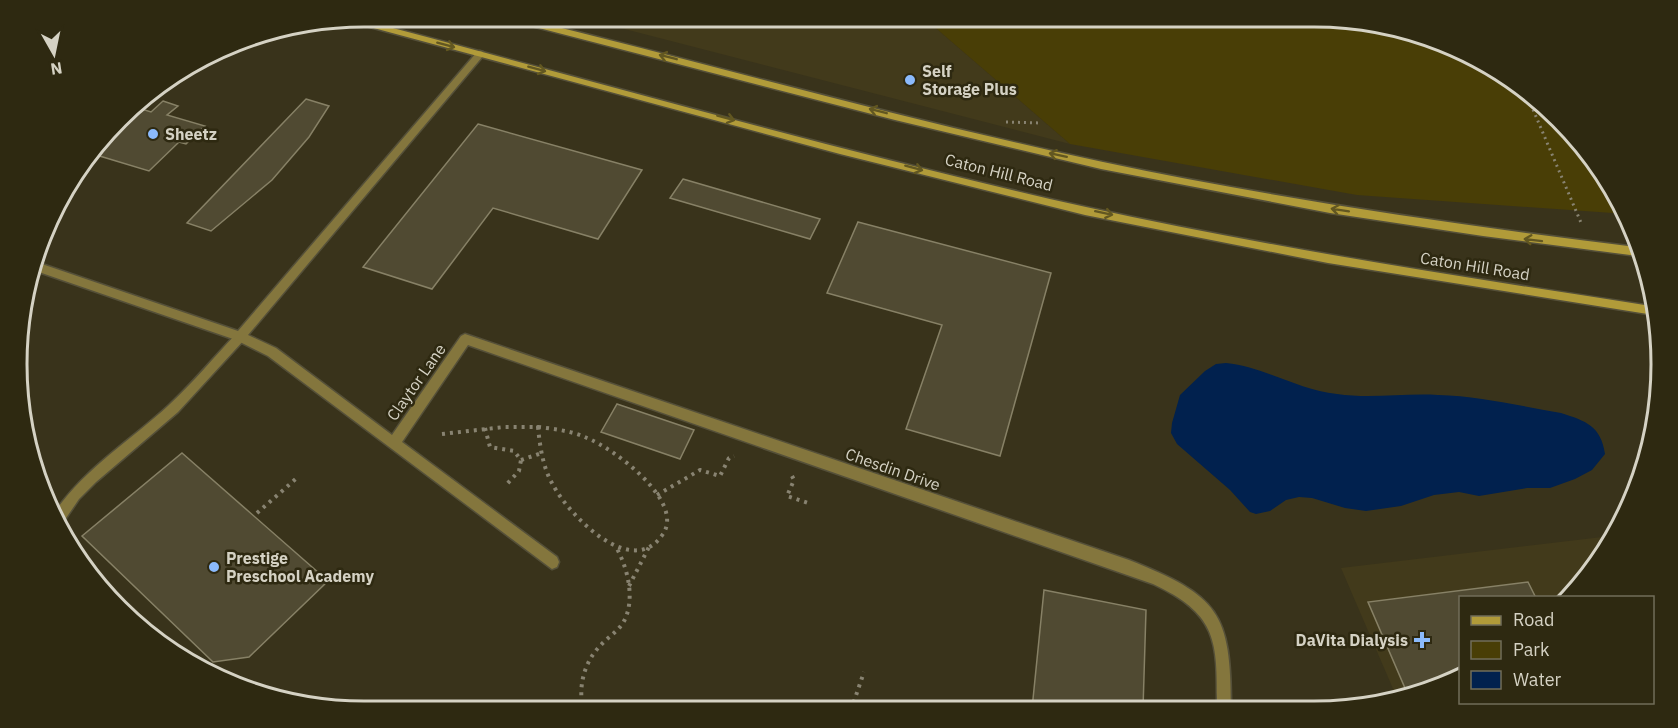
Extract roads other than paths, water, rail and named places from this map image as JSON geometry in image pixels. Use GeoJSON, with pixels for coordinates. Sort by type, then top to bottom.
{"type":"FeatureCollection","features":[{"type":"Feature","properties":{"kind":"main road","name":"Caton Hill Road"},"geometry":{"type":"LineString","coordinates":[[378,27],[1006,192],[1339,261],[1647,310]]}},
{"type":"Feature","properties":{"kind":"main road","name":"Caton Hill Road"},"geometry":{"type":"LineString","coordinates":[[551,27],[1026,148],[1165,178],[1335,210],[1631,251]]}},
{"type":"Feature","properties":{"kind":"street"},"geometry":{"type":"LineString","coordinates":[[62,513],[74,495],[91,478],[174,408],[240,337],[480,54]]}},
{"type":"Feature","properties":{"kind":"street"},"geometry":{"type":"LineString","coordinates":[[41,268],[240,337],[272,352],[552,562]]}},
{"type":"Feature","properties":{"kind":"street","name":"Claytor Lane"},"geometry":{"type":"LineString","coordinates":[[394,443],[465,339]]}},
{"type":"Feature","properties":{"kind":"street","name":"Chesdin Drive"},"geometry":{"type":"LineString","coordinates":[[465,339],[1130,567],[1178,588],[1205,610],[1217,630],[1223,659],[1224,701]]}},
{"type":"Feature","properties":{"kind":"water"},"geometry":{"type":"Polygon","coordinates":[[[1226,363],[1254,369],[1323,392],[1362,396],[1453,396],[1484,399],[1561,413],[1591,426],[1600,437],[1605,454],[1592,470],[1550,488],[1527,488],[1479,496],[1459,492],[1434,495],[1401,506],[1366,511],[1299,497],[1286,500],[1270,511],[1256,514],[1250,512],[1230,490],[1177,444],[1171,433],[1180,395],[1205,371],[1216,364],[1226,363]]]}},
{"type":"Feature","properties":{"kind":"place","name":"Self Storage Plus"},"geometry":{"type":"Point","coordinates":[910,80]}},
{"type":"Feature","properties":{"kind":"place","name":"Sheetz"},"geometry":{"type":"Point","coordinates":[153,134]}},
{"type":"Feature","properties":{"kind":"place","name":"Prestige Preschool Academy"},"geometry":{"type":"Point","coordinates":[214,567]}},
{"type":"Feature","properties":{"kind":"place","name":"DaVita Dialysis"},"geometry":{"type":"Point","coordinates":[1422,640]}}]}
